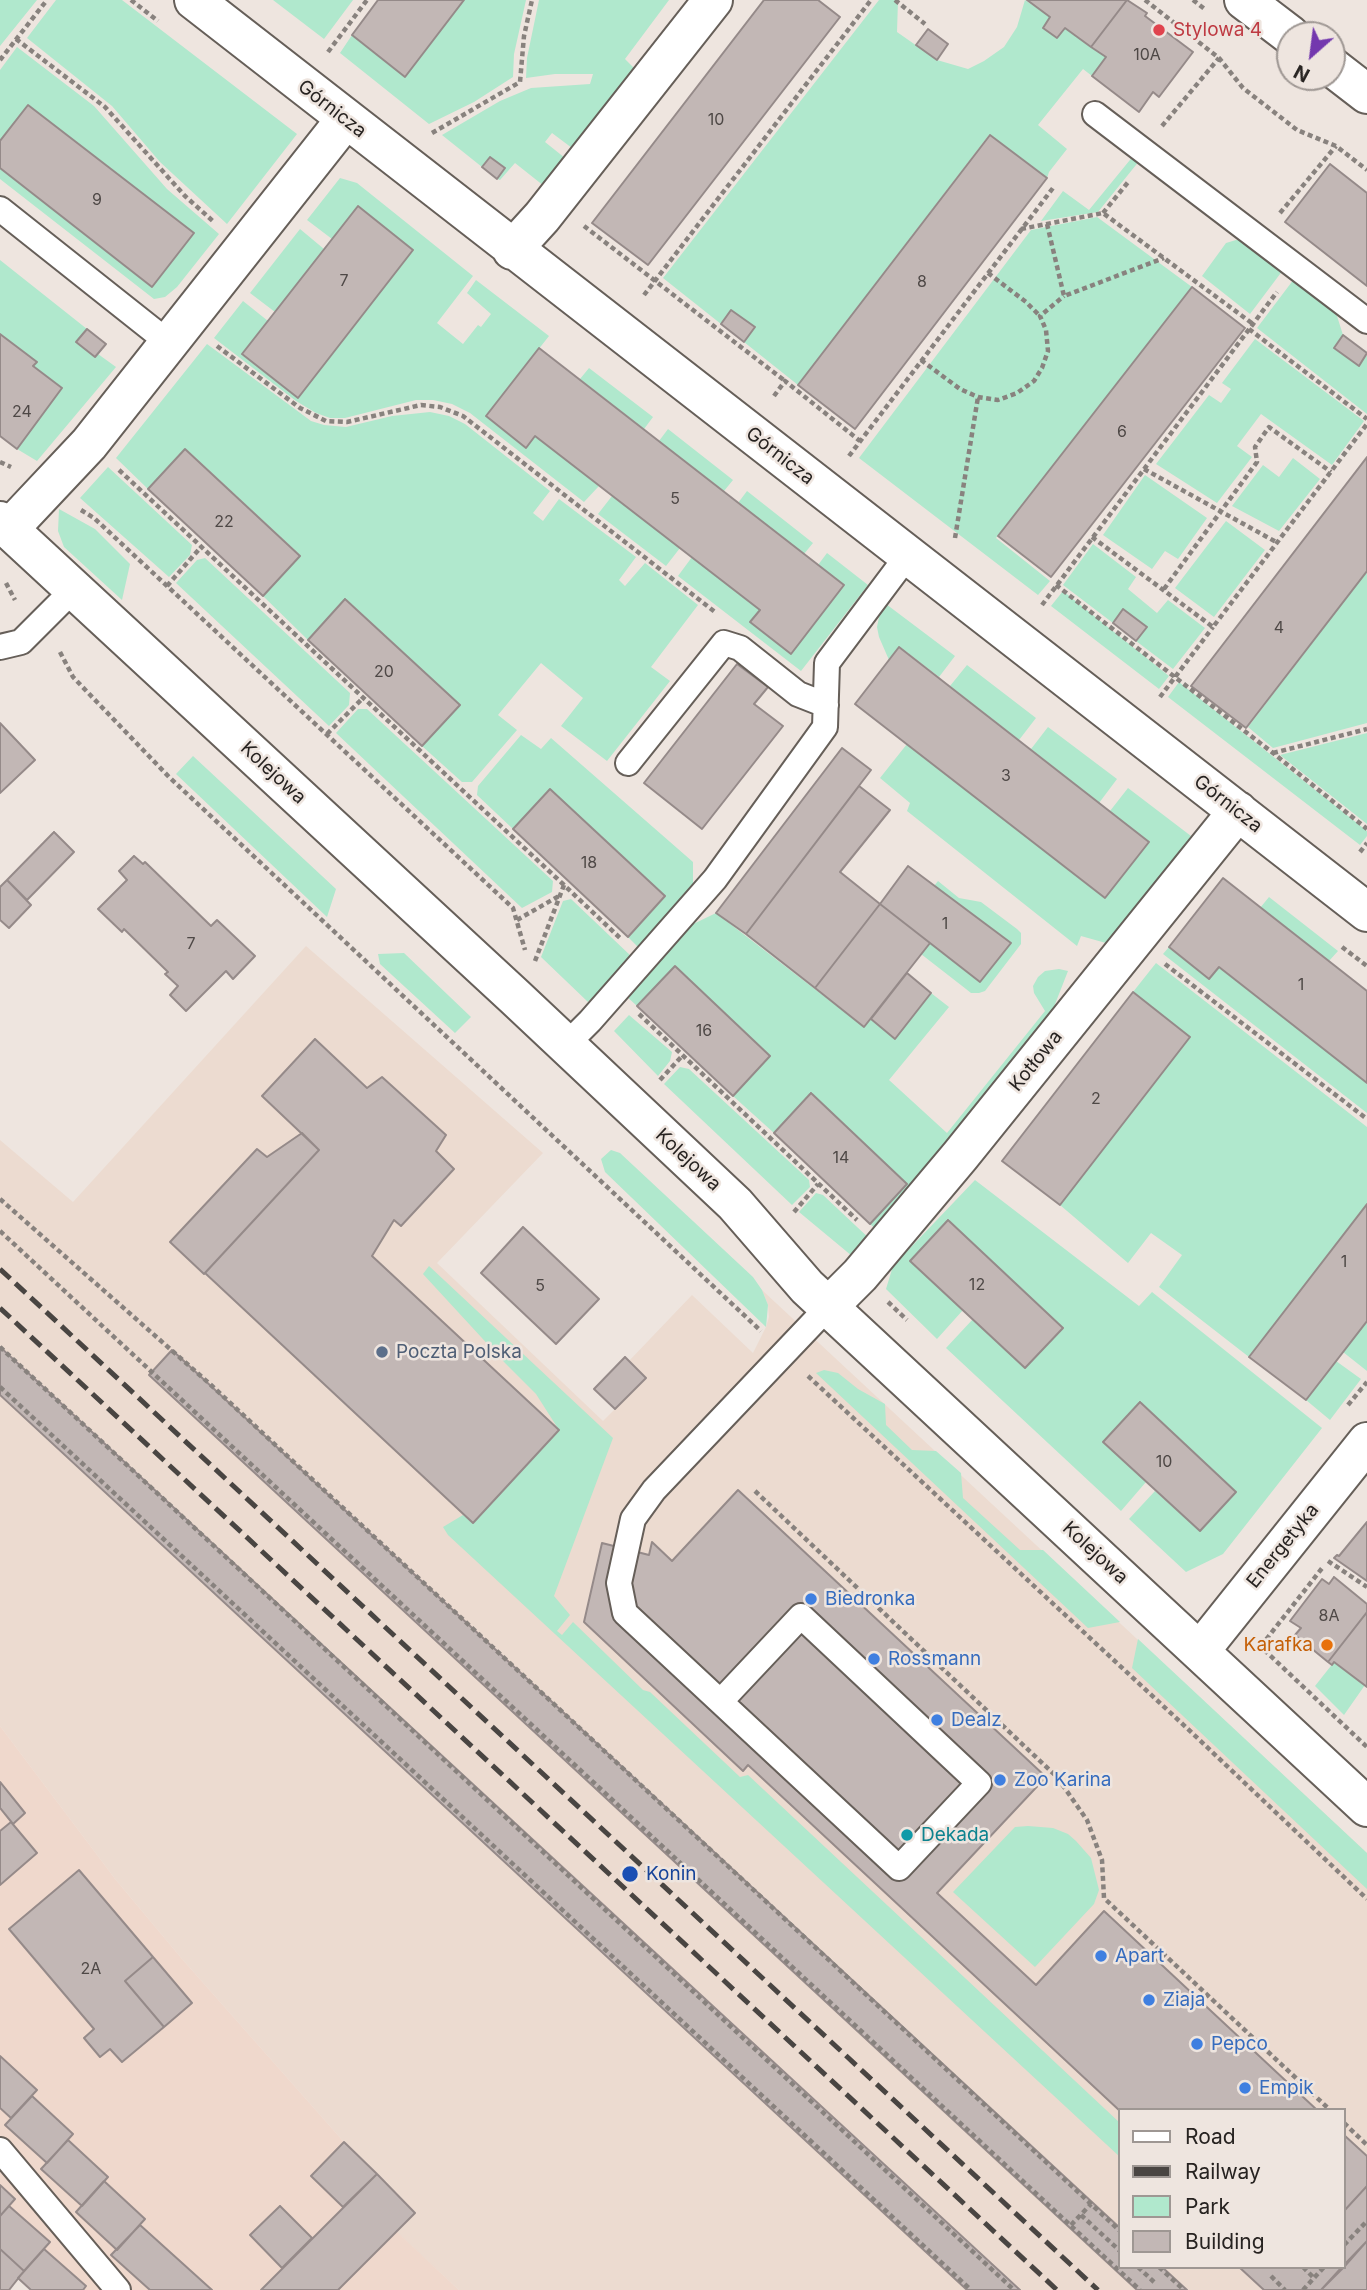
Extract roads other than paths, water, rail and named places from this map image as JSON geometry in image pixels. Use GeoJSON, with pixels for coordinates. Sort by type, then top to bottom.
{"type":"FeatureCollection","features":[{"type":"Feature","properties":{"kind":"street","name":"Górnicza"},"geometry":{"type":"LineString","coordinates":[[194,0],[512,250],[1367,912]]}},
{"type":"Feature","properties":{"kind":"street"},"geometry":{"type":"LineString","coordinates":[[512,250],[542,217],[713,0]]}},
{"type":"Feature","properties":{"kind":"street"},"geometry":{"type":"LineString","coordinates":[[1244,0],[1276,24]]}},
{"type":"Feature","properties":{"kind":"street"},"geometry":{"type":"LineString","coordinates":[[1346,78],[1367,94]]}},
{"type":"Feature","properties":{"kind":"street"},"geometry":{"type":"LineString","coordinates":[[5,525],[49,488],[89,444],[345,120]]}},
{"type":"Feature","properties":{"kind":"street","name":"Kolejowa"},"geometry":{"type":"LineString","coordinates":[[5,525],[736,1204],[807,1287],[1367,1807]]}},
{"type":"Feature","properties":{"kind":"street","name":"Kotłowa"},"geometry":{"type":"LineString","coordinates":[[829,1307],[860,1275],[969,1145],[1238,811]]}},
{"type":"Feature","properties":{"kind":"street","name":"Energetyka"},"geometry":{"type":"LineString","coordinates":[[1200,1651],[1367,1442]]}},
{"type":"Feature","properties":{"kind":"lane"},"geometry":{"type":"LineString","coordinates":[[1096,114],[1367,321]]}},
{"type":"Feature","properties":{"kind":"lane"},"geometry":{"type":"LineString","coordinates":[[0,209],[169,343]]}},
{"type":"Feature","properties":{"kind":"lane"},"geometry":{"type":"LineString","coordinates":[[566,1045],[715,878],[825,727],[827,663],[908,555]]}},
{"type":"Feature","properties":{"kind":"lane"},"geometry":{"type":"LineString","coordinates":[[0,647],[20,642],[75,588]]}},
{"type":"Feature","properties":{"kind":"lane"},"geometry":{"type":"LineString","coordinates":[[628,763],[724,643],[740,648],[798,694],[826,705]]}},
{"type":"Feature","properties":{"kind":"lane"},"geometry":{"type":"LineString","coordinates":[[721,1701],[801,1616],[979,1783],[899,1868],[625,1613],[619,1583],[633,1519],[654,1490],[829,1307]]}},
{"type":"Feature","properties":{"kind":"lane"},"geometry":{"type":"LineString","coordinates":[[0,2150],[118,2290]]}},
{"type":"Feature","properties":{"kind":"railway"},"geometry":{"type":"LineString","coordinates":[[0,1269],[1098,2290]]}},
{"type":"Feature","properties":{"kind":"railway"},"geometry":{"type":"LineString","coordinates":[[0,1308],[1057,2290]]}},
{"type":"Feature","properties":{"kind":"place","name":"Stylowa 4"},"geometry":{"type":"Point","coordinates":[1159,30]}},
{"type":"Feature","properties":{"kind":"place","name":"Poczta Polska"},"geometry":{"type":"Point","coordinates":[382,1352]}},
{"type":"Feature","properties":{"kind":"place","name":"Biedronka"},"geometry":{"type":"Point","coordinates":[811,1599]}},
{"type":"Feature","properties":{"kind":"place","name":"Karafka"},"geometry":{"type":"Point","coordinates":[1327,1645]}},
{"type":"Feature","properties":{"kind":"place","name":"Rossmann"},"geometry":{"type":"Point","coordinates":[874,1659]}},
{"type":"Feature","properties":{"kind":"place","name":"Dealz"},"geometry":{"type":"Point","coordinates":[937,1720]}},
{"type":"Feature","properties":{"kind":"place","name":"Zoo Karina"},"geometry":{"type":"Point","coordinates":[1000,1780]}},
{"type":"Feature","properties":{"kind":"place","name":"Dekada"},"geometry":{"type":"Point","coordinates":[907,1835]}},
{"type":"Feature","properties":{"kind":"place","name":"Konin"},"geometry":{"type":"Point","coordinates":[630,1874]}},
{"type":"Feature","properties":{"kind":"place","name":"Apart"},"geometry":{"type":"Point","coordinates":[1101,1956]}},
{"type":"Feature","properties":{"kind":"place","name":"Ziaja"},"geometry":{"type":"Point","coordinates":[1149,2000]}},
{"type":"Feature","properties":{"kind":"place","name":"Pepco"},"geometry":{"type":"Point","coordinates":[1197,2044]}},
{"type":"Feature","properties":{"kind":"place","name":"Empik"},"geometry":{"type":"Point","coordinates":[1245,2088]}}]}
